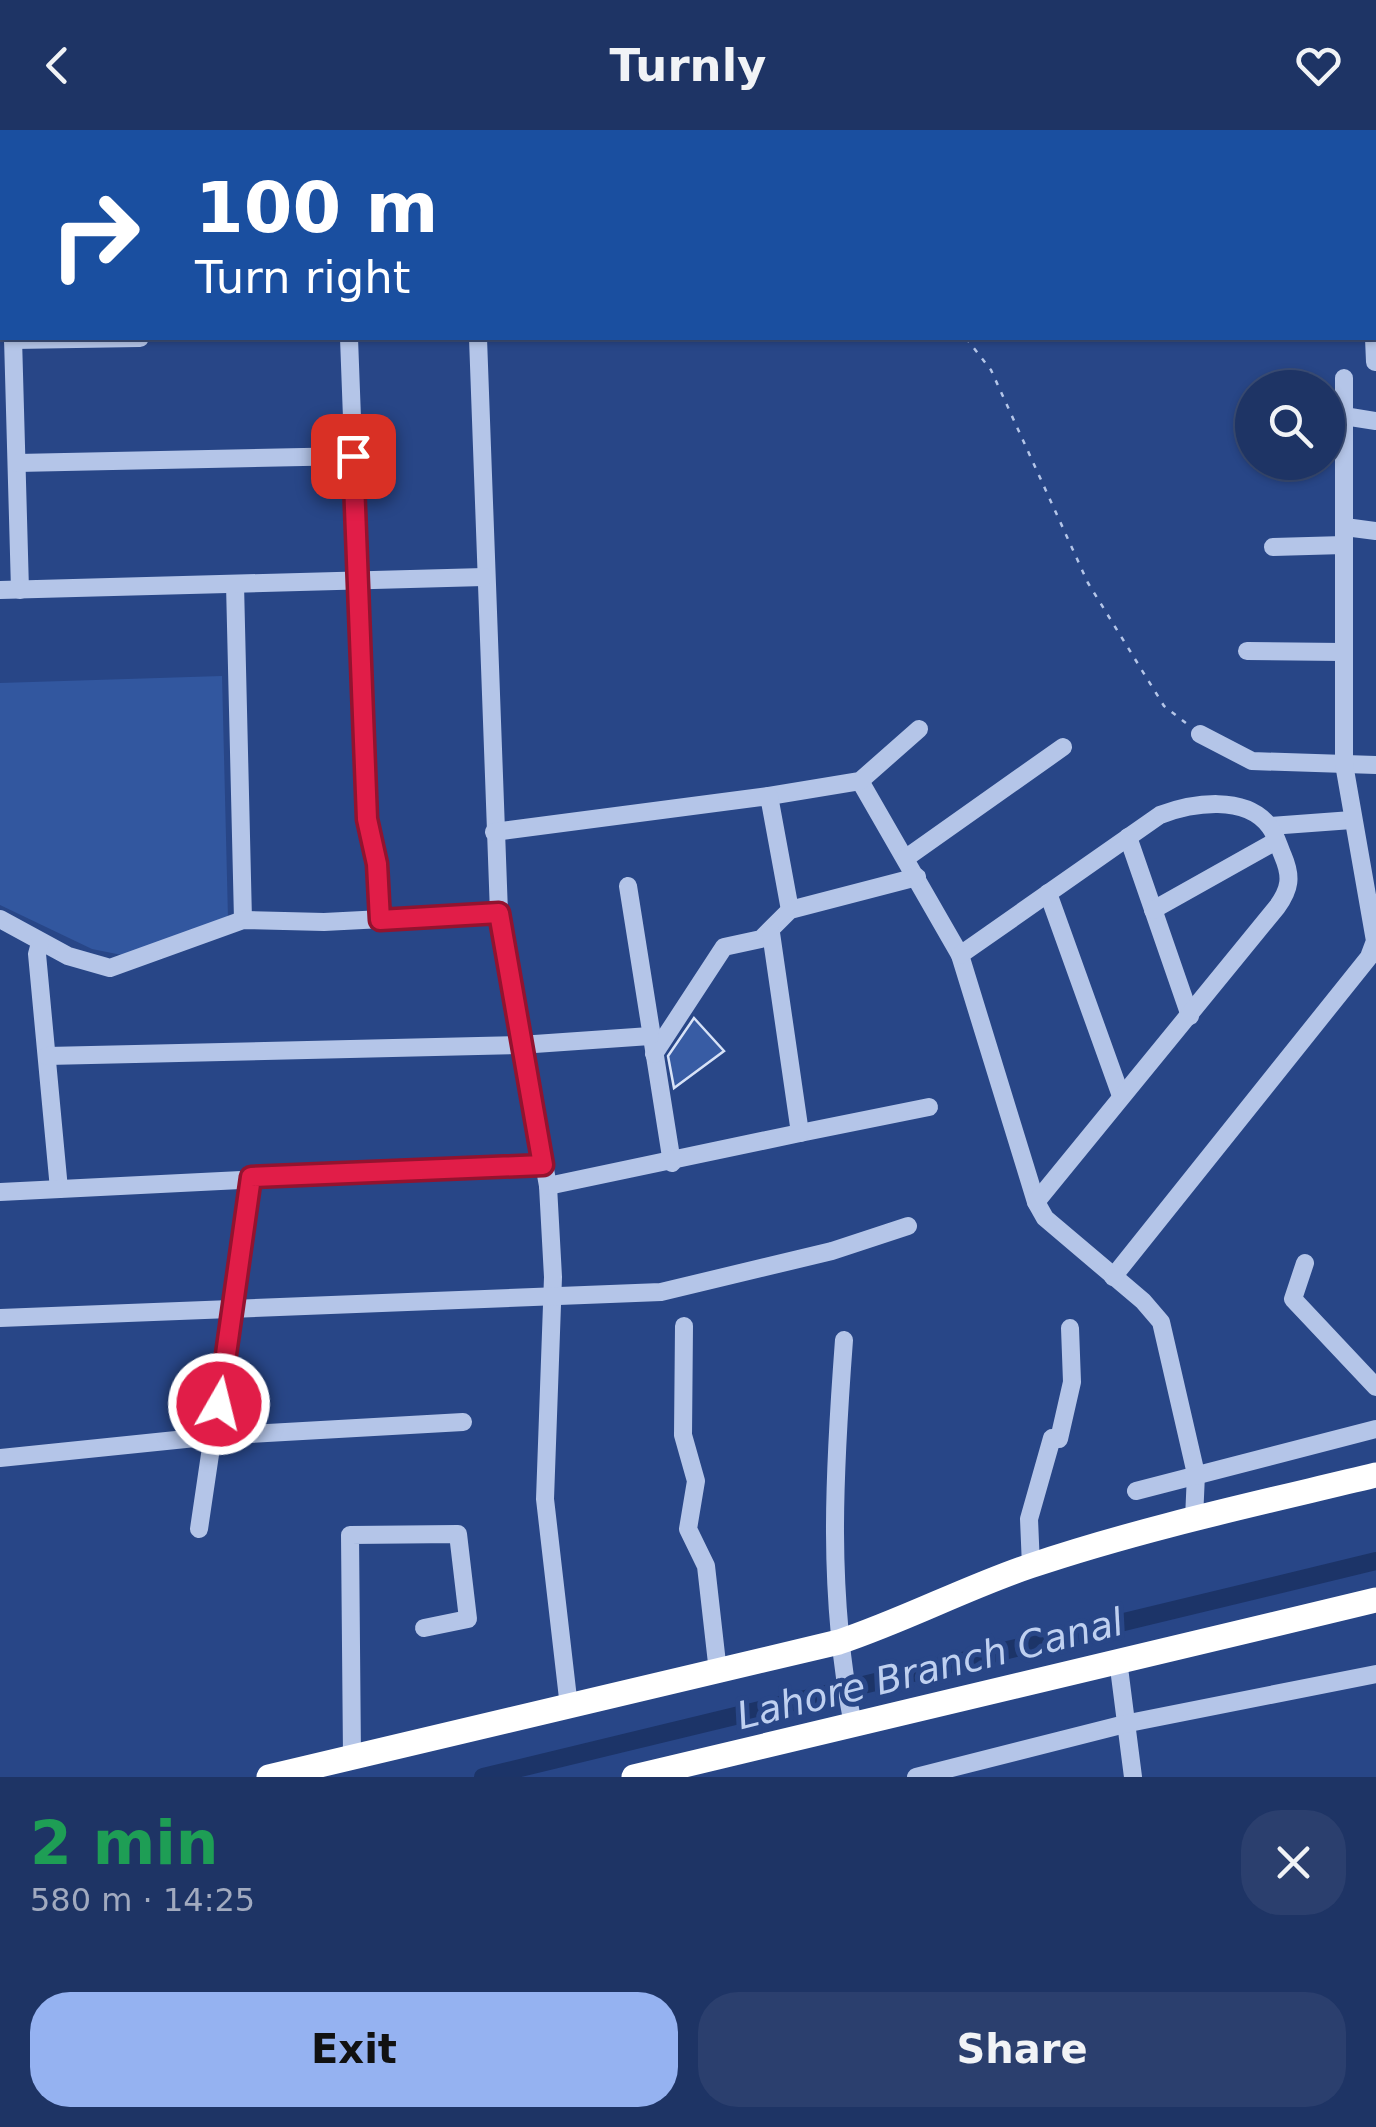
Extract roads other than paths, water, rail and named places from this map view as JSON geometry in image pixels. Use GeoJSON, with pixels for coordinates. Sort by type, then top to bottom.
{"type":"FeatureCollection","features":[{"type":"Feature","properties":{"kind":"highway"},"geometry":{"type":"LineString","coordinates":[[269,1777],[718,1672],[841,1653],[1031,1566],[1194,1519],[1376,1474]]}},
{"type":"Feature","properties":{"kind":"highway"},"geometry":{"type":"LineString","coordinates":[[634,1777],[851,1715],[1118,1660],[1376,1600]]}},
{"type":"Feature","properties":{"kind":"street"},"geometry":{"type":"LineString","coordinates":[[13,340],[20,590]]}},
{"type":"Feature","properties":{"kind":"street"},"geometry":{"type":"LineString","coordinates":[[349,340],[367,819],[378,878],[380,920]]}},
{"type":"Feature","properties":{"kind":"street"},"geometry":{"type":"LineString","coordinates":[[478,340],[499,913],[548,1186],[550,1296],[545,1498],[568,1708]]}},
{"type":"Feature","properties":{"kind":"street"},"geometry":{"type":"LineString","coordinates":[[1345,416],[1376,421]]}},
{"type":"Feature","properties":{"kind":"street"},"geometry":{"type":"LineString","coordinates":[[17,463],[353,456]]}},
{"type":"Feature","properties":{"kind":"street"},"geometry":{"type":"LineString","coordinates":[[1113,1278],[1369,957],[1376,929],[1344,764],[1345,536],[1339,480]]}},
{"type":"Feature","properties":{"kind":"street"},"geometry":{"type":"LineString","coordinates":[[1273,547],[1376,530]]}},
{"type":"Feature","properties":{"kind":"street"},"geometry":{"type":"LineString","coordinates":[[0,590],[484,577]]}},
{"type":"Feature","properties":{"kind":"street"},"geometry":{"type":"LineString","coordinates":[[235,584],[243,920]]}},
{"type":"Feature","properties":{"kind":"street"},"geometry":{"type":"LineString","coordinates":[[1246,651],[1343,652]]}},
{"type":"Feature","properties":{"kind":"street"},"geometry":{"type":"LineString","coordinates":[[494,832],[769,796],[860,780],[918,729]]}},
{"type":"Feature","properties":{"kind":"street"},"geometry":{"type":"LineString","coordinates":[[1200,734],[1252,762],[1376,766]]}},
{"type":"Feature","properties":{"kind":"street"},"geometry":{"type":"LineString","coordinates":[[906,858],[1063,747]]}},
{"type":"Feature","properties":{"kind":"street"},"geometry":{"type":"LineString","coordinates":[[860,780],[960,955],[1036,1202],[1045,1218],[1161,1322],[1196,1474],[1194,1519]]}},
{"type":"Feature","properties":{"kind":"street"},"geometry":{"type":"LineString","coordinates":[[769,796],[790,910]]}},
{"type":"Feature","properties":{"kind":"street"},"geometry":{"type":"LineString","coordinates":[[960,955],[1160,815],[1206,804],[1244,810],[1273,834],[1286,864],[1288,892],[1036,1202]]}},
{"type":"Feature","properties":{"kind":"street"},"geometry":{"type":"LineString","coordinates":[[1153,910],[1273,834],[1352,820]]}},
{"type":"Feature","properties":{"kind":"street"},"geometry":{"type":"LineString","coordinates":[[1128,836],[1190,1016]]}},
{"type":"Feature","properties":{"kind":"street"},"geometry":{"type":"LineString","coordinates":[[652,1045],[719,951],[771,933],[790,910],[917,877]]}},
{"type":"Feature","properties":{"kind":"street"},"geometry":{"type":"LineString","coordinates":[[628,886],[672,1163]]}},
{"type":"Feature","properties":{"kind":"street"},"geometry":{"type":"LineString","coordinates":[[1048,893],[1121,1096]]}},
{"type":"Feature","properties":{"kind":"street"},"geometry":{"type":"LineString","coordinates":[[0,919],[40,942],[110,968],[243,920],[380,920],[499,913]]}},
{"type":"Feature","properties":{"kind":"street"},"geometry":{"type":"LineString","coordinates":[[771,933],[800,1134]]}},
{"type":"Feature","properties":{"kind":"street"},"geometry":{"type":"LineString","coordinates":[[40,942],[37,954],[59,1189]]}},
{"type":"Feature","properties":{"kind":"street"},"geometry":{"type":"LineString","coordinates":[[47,1056],[652,1045]]}},
{"type":"Feature","properties":{"kind":"street"},"geometry":{"type":"LineString","coordinates":[[548,1186],[929,1106]]}},
{"type":"Feature","properties":{"kind":"street"},"geometry":{"type":"LineString","coordinates":[[0,1192],[543,1165]]}},
{"type":"Feature","properties":{"kind":"street"},"geometry":{"type":"LineString","coordinates":[[198,1529],[251,1177]]}},
{"type":"Feature","properties":{"kind":"street"},"geometry":{"type":"LineString","coordinates":[[0,1318],[644,1293],[692,1286],[832,1251],[908,1226]]}},
{"type":"Feature","properties":{"kind":"street"},"geometry":{"type":"LineString","coordinates":[[1305,1263],[1293,1299],[1376,1387]]}},
{"type":"Feature","properties":{"kind":"street"},"geometry":{"type":"LineString","coordinates":[[684,1326],[683,1435],[696,1481],[688,1528],[706,1566],[718,1672]]}},
{"type":"Feature","properties":{"kind":"street"},"geometry":{"type":"LineString","coordinates":[[1031,1566],[1029,1519],[1052,1438],[1059,1439],[1072,1382],[1070,1328]]}},
{"type":"Feature","properties":{"kind":"street"},"geometry":{"type":"LineString","coordinates":[[844,1340],[832,1552],[851,1715]]}},
{"type":"Feature","properties":{"kind":"street"},"geometry":{"type":"LineString","coordinates":[[0,1458],[215,1436],[463,1422]]}},
{"type":"Feature","properties":{"kind":"street"},"geometry":{"type":"LineString","coordinates":[[1136,1491],[1376,1429]]}},
{"type":"Feature","properties":{"kind":"street"},"geometry":{"type":"LineString","coordinates":[[352,1757],[350,1536],[458,1534],[468,1620],[424,1628]]}},
{"type":"Feature","properties":{"kind":"street"},"geometry":{"type":"LineString","coordinates":[[1118,1660],[1133,1777]]}},
{"type":"Feature","properties":{"kind":"street"},"geometry":{"type":"LineString","coordinates":[[916,1777],[1129,1723],[1376,1674]]}},
{"type":"Feature","properties":{"kind":"waterway","name":"Lahore Branch Canal"},"geometry":{"type":"LineString","coordinates":[[483,1777],[1376,1561]]}}]}
